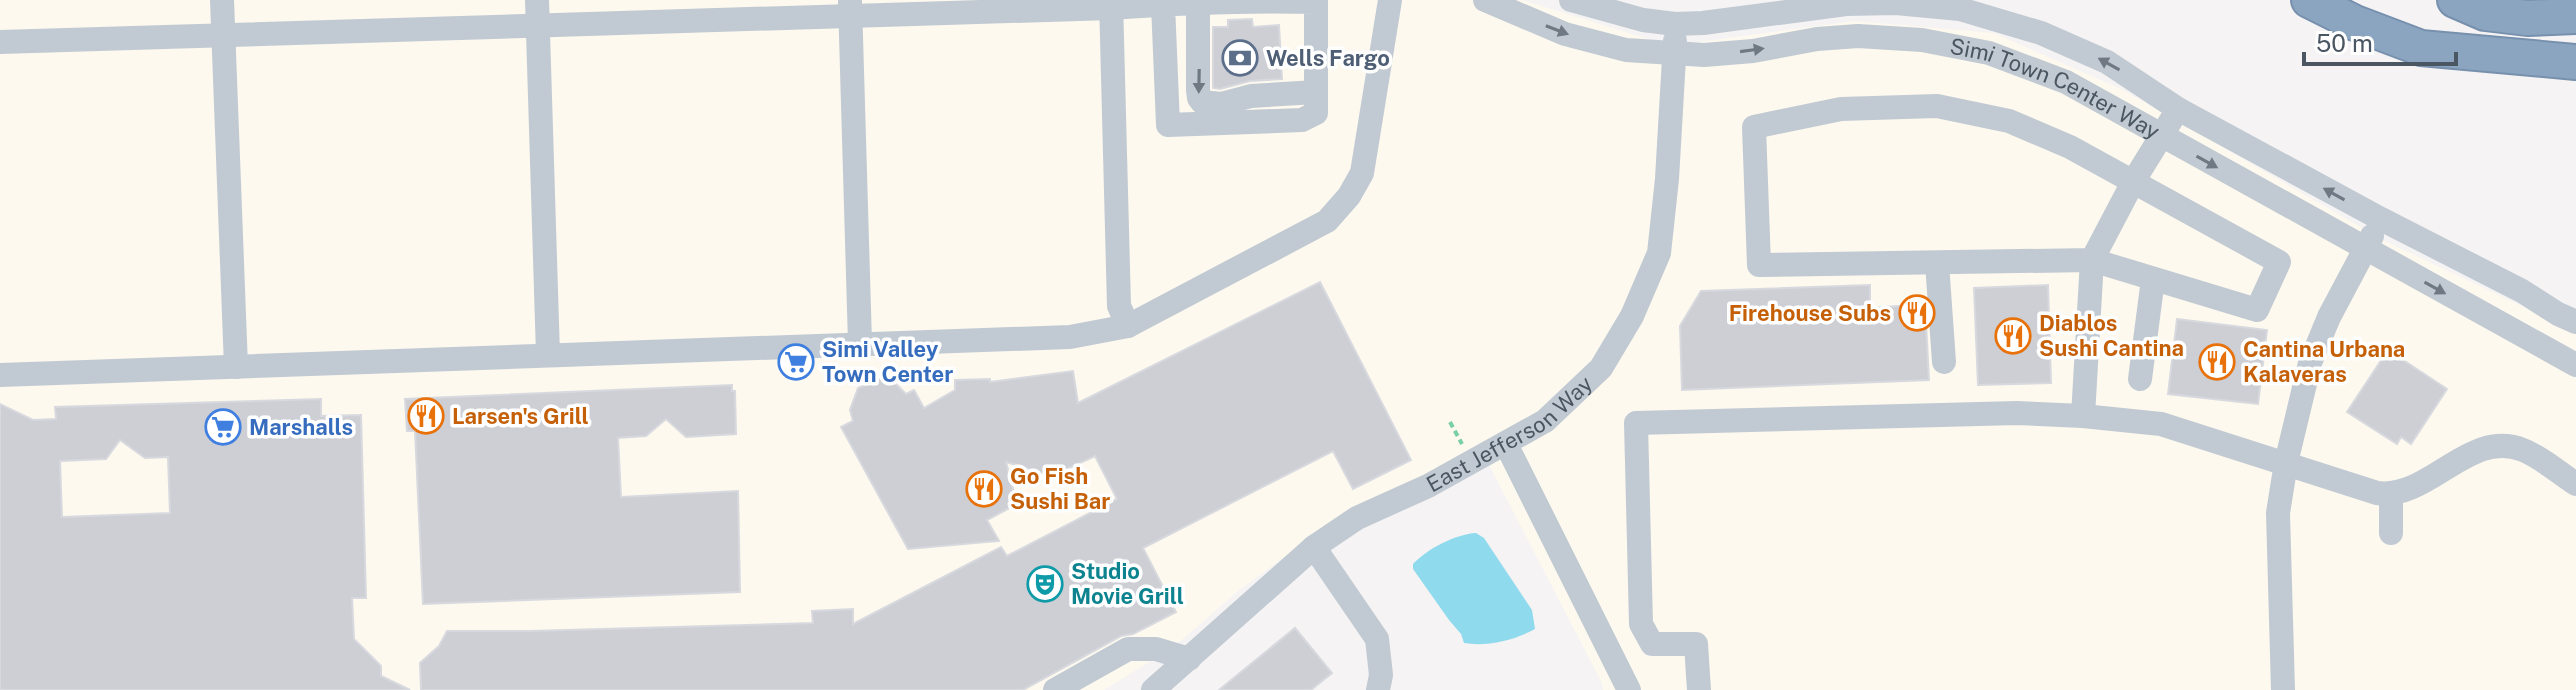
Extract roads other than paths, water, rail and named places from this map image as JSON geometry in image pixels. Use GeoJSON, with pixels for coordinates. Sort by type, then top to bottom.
{"type":"FeatureCollection","features":[{"type":"Feature","properties":{"kind":"highway"},"geometry":{"type":"LineString","coordinates":[[2309,0],[2355,23],[2421,48],[2576,62]]}},
{"type":"Feature","properties":{"kind":"highway"},"geometry":{"type":"LineString","coordinates":[[2455,0],[2485,13],[2527,18],[2576,16]]}},
{"type":"Feature","properties":{"kind":"street"},"geometry":{"type":"LineString","coordinates":[[222,0],[236,367]]}},
{"type":"Feature","properties":{"kind":"street"},"geometry":{"type":"LineString","coordinates":[[537,0],[548,355]]}},
{"type":"Feature","properties":{"kind":"street"},"geometry":{"type":"LineString","coordinates":[[0,375],[1070,337],[1128,326],[1327,221],[1349,196],[1362,173],[1390,0]]}},
{"type":"Feature","properties":{"kind":"street","name":"Simi Town Center Way"},"geometry":{"type":"LineString","coordinates":[[1485,0],[1565,34],[1626,50],[1704,55],[1858,36],[1922,40],[1989,53],[2066,82],[2576,365]]}},
{"type":"Feature","properties":{"kind":"street","name":"Simi Town Center Way"},"geometry":{"type":"LineString","coordinates":[[1571,0],[1643,20],[1675,24],[1846,4],[1896,3],[1960,9],[2041,33],[2107,62],[2178,109],[2576,322]]}},
{"type":"Feature","properties":{"kind":"street"},"geometry":{"type":"LineString","coordinates":[[0,42],[537,25],[850,8],[1316,2],[1316,113],[1302,120],[1168,125],[1163,4]]}},
{"type":"Feature","properties":{"kind":"street"},"geometry":{"type":"LineString","coordinates":[[1198,3],[1198,90],[1202,102],[1221,104],[1251,96],[1316,92]]}},
{"type":"Feature","properties":{"kind":"street"},"geometry":{"type":"LineString","coordinates":[[1111,4],[1119,306],[1128,326]]}},
{"type":"Feature","properties":{"kind":"street"},"geometry":{"type":"LineString","coordinates":[[850,8],[860,343]]}},
{"type":"Feature","properties":{"kind":"street","name":"East Jefferson Way"},"geometry":{"type":"LineString","coordinates":[[1153,690],[1314,547],[1357,518],[1428,486],[1545,421],[1601,368],[1632,316],[1659,253],[1667,179],[1675,24]]}},
{"type":"Feature","properties":{"kind":"street"},"geometry":{"type":"LineString","coordinates":[[1937,106],[2009,121],[2070,147],[2133,182],[2279,262],[2257,310],[2092,260],[1759,265],[1754,127],[1841,109],[1937,106]]}},
{"type":"Feature","properties":{"kind":"street"},"geometry":{"type":"LineString","coordinates":[[2083,416],[2092,260],[2133,182],[2178,109]]}},
{"type":"Feature","properties":{"kind":"street"},"geometry":{"type":"LineString","coordinates":[[2273,690],[2283,690],[2278,513],[2286,463],[2310,363],[2329,317],[2381,219]]}},
{"type":"Feature","properties":{"kind":"street"},"geometry":{"type":"LineString","coordinates":[[1937,263],[1944,362]]}},
{"type":"Feature","properties":{"kind":"street"},"geometry":{"type":"LineString","coordinates":[[2140,379],[2153,279]]}},
{"type":"Feature","properties":{"kind":"street"},"geometry":{"type":"LineString","coordinates":[[1699,690],[1696,644],[1652,644],[1641,624],[1636,423],[2004,413],[2083,416],[2161,424],[2391,495],[2411,488],[2476,451],[2500,445],[2524,450],[2576,484]]}},
{"type":"Feature","properties":{"kind":"street"},"geometry":{"type":"LineString","coordinates":[[1506,444],[1629,690]]}},
{"type":"Feature","properties":{"kind":"street"},"geometry":{"type":"LineString","coordinates":[[2391,495],[2391,533]]}},
{"type":"Feature","properties":{"kind":"street"},"geometry":{"type":"LineString","coordinates":[[1314,547],[1377,639],[1380,682]]}},
{"type":"Feature","properties":{"kind":"street"},"geometry":{"type":"LineString","coordinates":[[1055,690],[1128,649],[1156,649],[1189,659]]}},
{"type":"Feature","properties":{"kind":"water"},"geometry":{"type":"Polygon","coordinates":[[[1476,533],[1484,538],[1532,610],[1535,629],[1501,642],[1464,643],[1461,634],[1413,569],[1419,558],[1434,548],[1451,539],[1476,533]]]}},
{"type":"Feature","properties":{"kind":"place","name":"Wells Fargo"},"geometry":{"type":"Point","coordinates":[1240,58]}},
{"type":"Feature","properties":{"kind":"place","name":"Firehouse Subs"},"geometry":{"type":"Point","coordinates":[1917,313]}},
{"type":"Feature","properties":{"kind":"place","name":"Diablos Sushi Cantina"},"geometry":{"type":"Point","coordinates":[2013,336]}},
{"type":"Feature","properties":{"kind":"place","name":"Simi Valley Town Center"},"geometry":{"type":"Point","coordinates":[796,362]}},
{"type":"Feature","properties":{"kind":"place","name":"Cantina Urbana Kalaveras"},"geometry":{"type":"Point","coordinates":[2217,362]}},
{"type":"Feature","properties":{"kind":"place","name":"Larsen's Grill"},"geometry":{"type":"Point","coordinates":[426,416]}},
{"type":"Feature","properties":{"kind":"place","name":"Marshalls"},"geometry":{"type":"Point","coordinates":[223,427]}},
{"type":"Feature","properties":{"kind":"place","name":"Go Fish Sushi Bar"},"geometry":{"type":"Point","coordinates":[984,489]}},
{"type":"Feature","properties":{"kind":"place","name":"Studio Movie Grill"},"geometry":{"type":"Point","coordinates":[1045,584]}}]}
